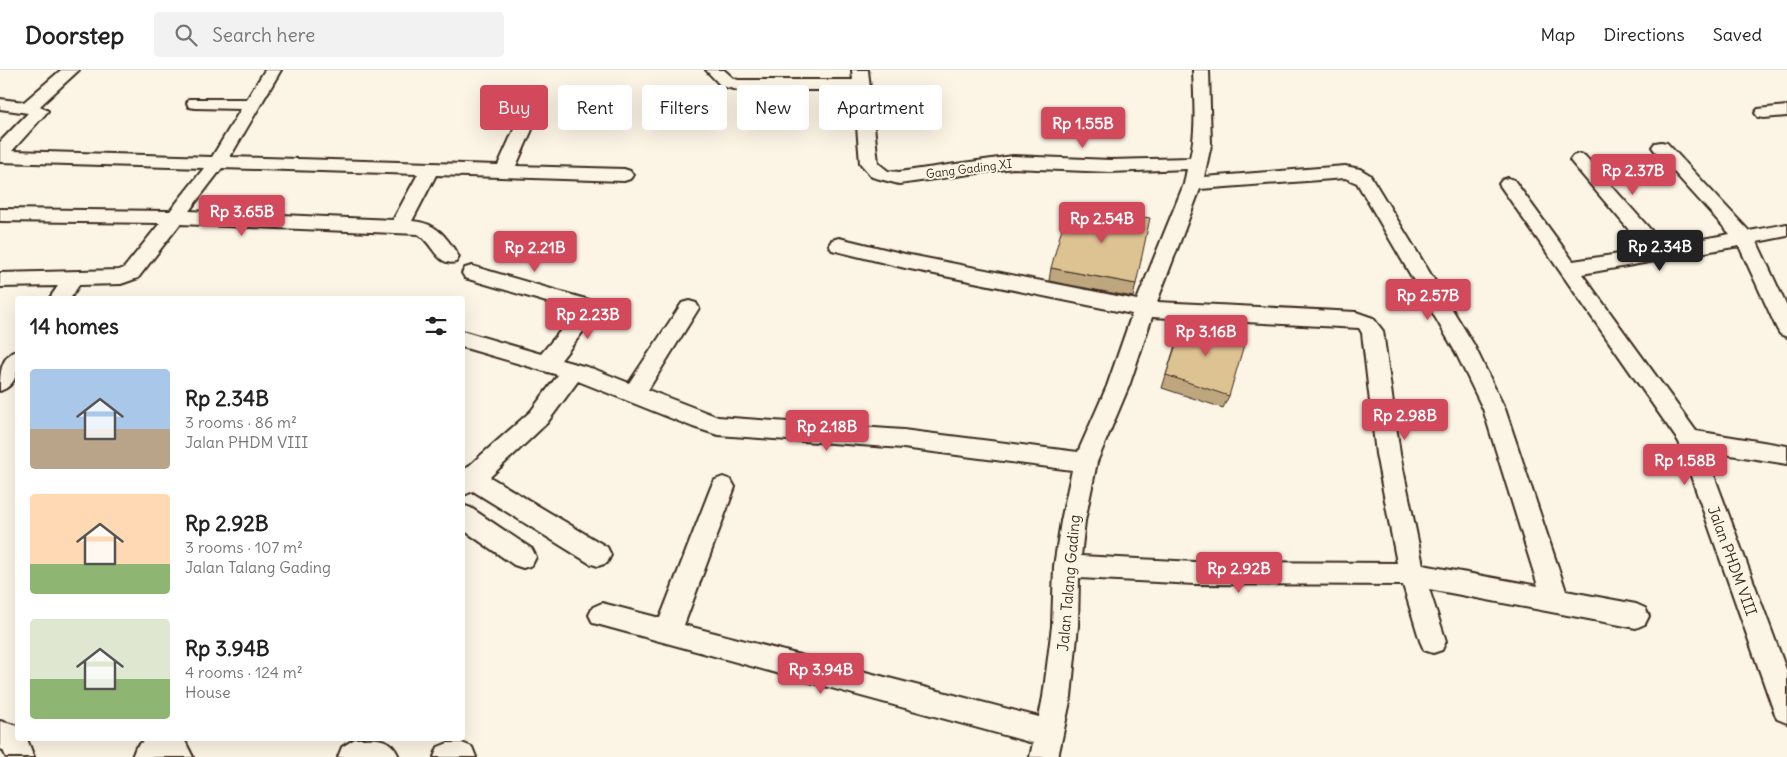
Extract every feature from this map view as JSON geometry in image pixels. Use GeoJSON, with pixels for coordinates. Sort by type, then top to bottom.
{"type":"FeatureCollection","features":[{"type":"Feature","properties":{"kind":"street"},"geometry":{"type":"LineString","coordinates":[[28,107],[72,70]]}},
{"type":"Feature","properties":{"kind":"street"},"geometry":{"type":"LineString","coordinates":[[0,280],[73,280],[126,276],[218,162],[273,70]]}},
{"type":"Feature","properties":{"kind":"street"},"geometry":{"type":"LineString","coordinates":[[714,70],[727,82],[738,85],[861,78]]}},
{"type":"Feature","properties":{"kind":"street","name":"Jalan Talang Gading"},"geometry":{"type":"LineString","coordinates":[[1047,746],[1057,697],[1065,626],[1067,566],[1073,521],[1085,462],[1118,386],[1144,308],[1196,174],[1202,145],[1201,70]]}},
{"type":"Feature","properties":{"kind":"street","name":"Gang Gading XI"},"geometry":{"type":"LineString","coordinates":[[861,78],[869,163],[876,173],[881,176],[899,178],[1013,162],[1110,166],[1196,174],[1345,172],[1354,173],[1364,179],[1466,351],[1494,409],[1556,601]]}},
{"type":"Feature","properties":{"kind":"street"},"geometry":{"type":"LineString","coordinates":[[195,103],[253,104]]}},
{"type":"Feature","properties":{"kind":"street"},"geometry":{"type":"LineString","coordinates":[[0,104],[28,107],[39,111],[0,155]]}},
{"type":"Feature","properties":{"kind":"street"},"geometry":{"type":"LineString","coordinates":[[1764,112],[1787,111]]}},
{"type":"Feature","properties":{"kind":"street"},"geometry":{"type":"LineString","coordinates":[[505,171],[524,130]]}},
{"type":"Feature","properties":{"kind":"street"},"geometry":{"type":"LineString","coordinates":[[1661,147],[1745,238],[1787,329]]}},
{"type":"Feature","properties":{"kind":"street"},"geometry":{"type":"LineString","coordinates":[[0,155],[624,175]]}},
{"type":"Feature","properties":{"kind":"street"},"geometry":{"type":"LineString","coordinates":[[1579,160],[1662,254]]}},
{"type":"Feature","properties":{"kind":"street"},"geometry":{"type":"LineString","coordinates":[[399,227],[431,168]]}},
{"type":"Feature","properties":{"kind":"street","name":"Jalan PHDM VIII"},"geometry":{"type":"LineString","coordinates":[[1508,184],[1689,439],[1787,709]]}},
{"type":"Feature","properties":{"kind":"street"},"geometry":{"type":"LineString","coordinates":[[0,215],[174,217],[399,227],[413,226],[428,230],[436,236],[438,243],[449,257]]}},
{"type":"Feature","properties":{"kind":"street"},"geometry":{"type":"LineString","coordinates":[[1568,269],[1662,254],[1787,230]]}},
{"type":"Feature","properties":{"kind":"street"},"geometry":{"type":"LineString","coordinates":[[839,245],[905,261],[1144,308],[1299,315],[1356,320],[1368,325],[1372,331],[1388,454],[1412,574],[1433,641]]}},
{"type":"Feature","properties":{"kind":"street"},"geometry":{"type":"LineString","coordinates":[[472,273],[589,307],[588,312],[546,363]]}},
{"type":"Feature","properties":{"kind":"street"},"geometry":{"type":"LineString","coordinates":[[61,296],[73,280]]}},
{"type":"Feature","properties":{"kind":"street"},"geometry":{"type":"LineString","coordinates":[[634,394],[689,308]]}},
{"type":"Feature","properties":{"kind":"street"},"geometry":{"type":"LineString","coordinates":[[465,340],[573,371],[701,422],[718,426],[903,440],[1085,462]]}},
{"type":"Feature","properties":{"kind":"street"},"geometry":{"type":"LineString","coordinates":[[0,383],[15,362]]}},
{"type":"Feature","properties":{"kind":"street"},"geometry":{"type":"LineString","coordinates":[[573,371],[539,417],[467,482],[598,555]]}},
{"type":"Feature","properties":{"kind":"street"},"geometry":{"type":"LineString","coordinates":[[0,394],[15,389]]}},
{"type":"Feature","properties":{"kind":"street"},"geometry":{"type":"LineString","coordinates":[[1689,439],[1787,455]]}},
{"type":"Feature","properties":{"kind":"street"},"geometry":{"type":"LineString","coordinates":[[668,633],[723,487]]}},
{"type":"Feature","properties":{"kind":"street"},"geometry":{"type":"LineString","coordinates":[[465,517],[523,557]]}},
{"type":"Feature","properties":{"kind":"street"},"geometry":{"type":"LineString","coordinates":[[1067,566],[1252,574],[1412,574],[1636,616]]}},
{"type":"Feature","properties":{"kind":"street"},"geometry":{"type":"LineString","coordinates":[[602,615],[1047,746]]}},
{"type":"Feature","properties":{"kind":"street"},"geometry":{"type":"LineString","coordinates":[[0,735],[12,738],[20,757]]}},
{"type":"Feature","properties":{"kind":"street"},"geometry":{"type":"LineString","coordinates":[[146,757],[166,741]]}},
{"type":"Feature","properties":{"kind":"street"},"geometry":{"type":"LineString","coordinates":[[169,741],[180,757]]}},
{"type":"Feature","properties":{"kind":"street"},"geometry":{"type":"LineString","coordinates":[[352,757],[366,748],[372,748],[385,757]]}},
{"type":"Feature","properties":{"kind":"street"},"geometry":{"type":"LineString","coordinates":[[448,757],[462,757]]}},
{"type":"Feature","properties":{"kind":"building"},"geometry":{"type":"Polygon","coordinates":[[[1068,206],[1150,218],[1136,284],[1051,268],[1068,206]]]}},
{"type":"Feature","properties":{"kind":"building"},"geometry":{"type":"Polygon","coordinates":[[[1184,320],[1246,338],[1229,396],[1166,375],[1184,320]]]}}]}
